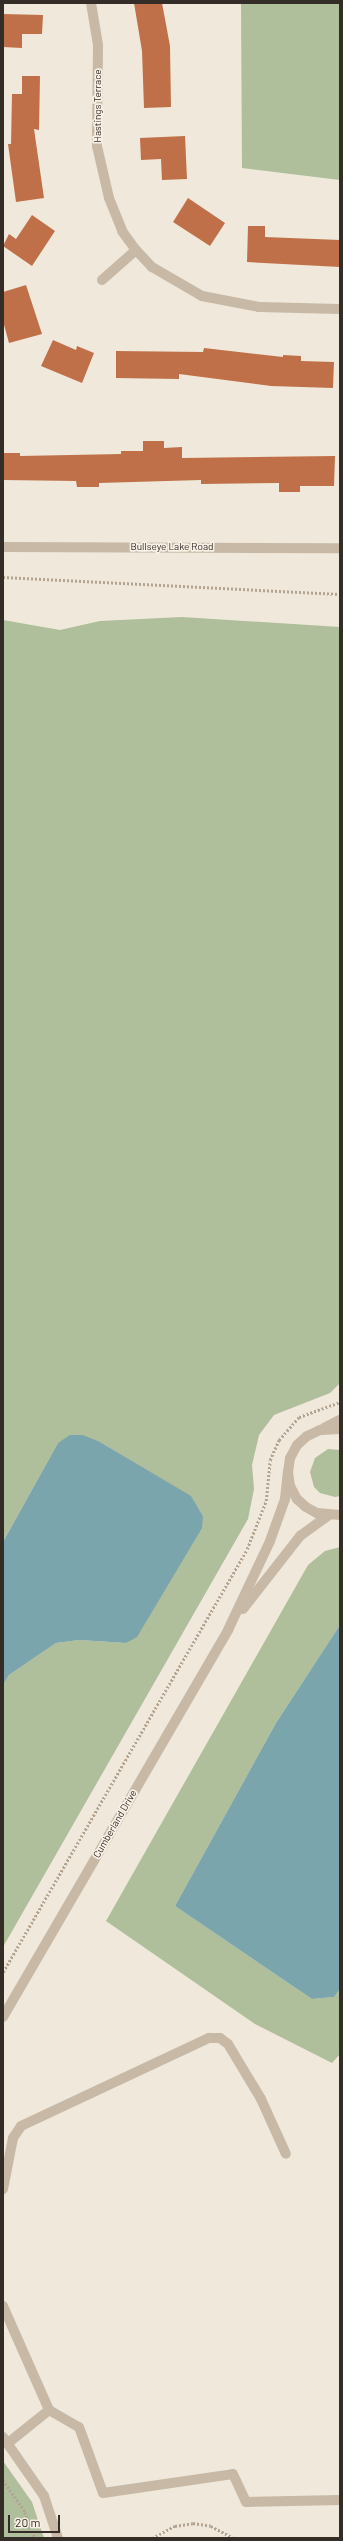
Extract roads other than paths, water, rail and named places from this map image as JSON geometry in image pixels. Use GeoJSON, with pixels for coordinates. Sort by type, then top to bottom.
{"type":"FeatureCollection","features":[{"type":"Feature","properties":{"kind":"street","name":"Hastings Terrace"},"geometry":{"type":"LineString","coordinates":[[90,3],[98,45],[97,146],[109,198],[122,231],[136,250],[152,267],[202,296],[259,307],[340,309]]}},
{"type":"Feature","properties":{"kind":"street"},"geometry":{"type":"LineString","coordinates":[[102,280],[136,250]]}},
{"type":"Feature","properties":{"kind":"street","name":"Bullseye Lake Road"},"geometry":{"type":"LineString","coordinates":[[3,547],[340,548]]}},
{"type":"Feature","properties":{"kind":"street"},"geometry":{"type":"LineString","coordinates":[[320,1430],[340,1420]]}},
{"type":"Feature","properties":{"kind":"street"},"geometry":{"type":"LineString","coordinates":[[320,1430],[340,1429]]}},
{"type":"Feature","properties":{"kind":"street","name":"Cumberland Drive"},"geometry":{"type":"LineString","coordinates":[[3,2017],[228,1630],[270,1541],[285,1498],[290,1458],[297,1445],[307,1436],[320,1430]]}},
{"type":"Feature","properties":{"kind":"street"},"geometry":{"type":"LineString","coordinates":[[288,1472],[290,1486],[297,1499],[317,1513],[340,1515]]}},
{"type":"Feature","properties":{"kind":"street","name":"Cumberland Drive"},"geometry":{"type":"LineString","coordinates":[[228,1630],[270,1572],[300,1536],[329,1515]]}},
{"type":"Feature","properties":{"kind":"street"},"geometry":{"type":"LineString","coordinates":[[3,2189],[6,2154],[13,2138],[21,2126],[209,2038],[220,2038],[228,2044],[261,2099],[286,2154]]}},
{"type":"Feature","properties":{"kind":"street"},"geometry":{"type":"LineString","coordinates":[[3,2306],[49,2410],[79,2427],[103,2493],[233,2474],[246,2502],[340,2500]]}},
{"type":"Feature","properties":{"kind":"street"},"geometry":{"type":"LineString","coordinates":[[49,2410],[6,2440],[44,2496],[58,2538]]}},
{"type":"Feature","properties":{"kind":"water"},"geometry":{"type":"Polygon","coordinates":[[[70,1435],[83,1435],[100,1442],[191,1496],[203,1516],[202,1528],[137,1637],[126,1643],[79,1640],[56,1643],[9,1675],[3,1685],[3,1542],[58,1443],[70,1435]]]}},
{"type":"Feature","properties":{"kind":"water"},"geometry":{"type":"Polygon","coordinates":[[[340,1625],[340,1989],[334,1997],[312,1999],[175,1906],[276,1723],[340,1625]]]}}]}
